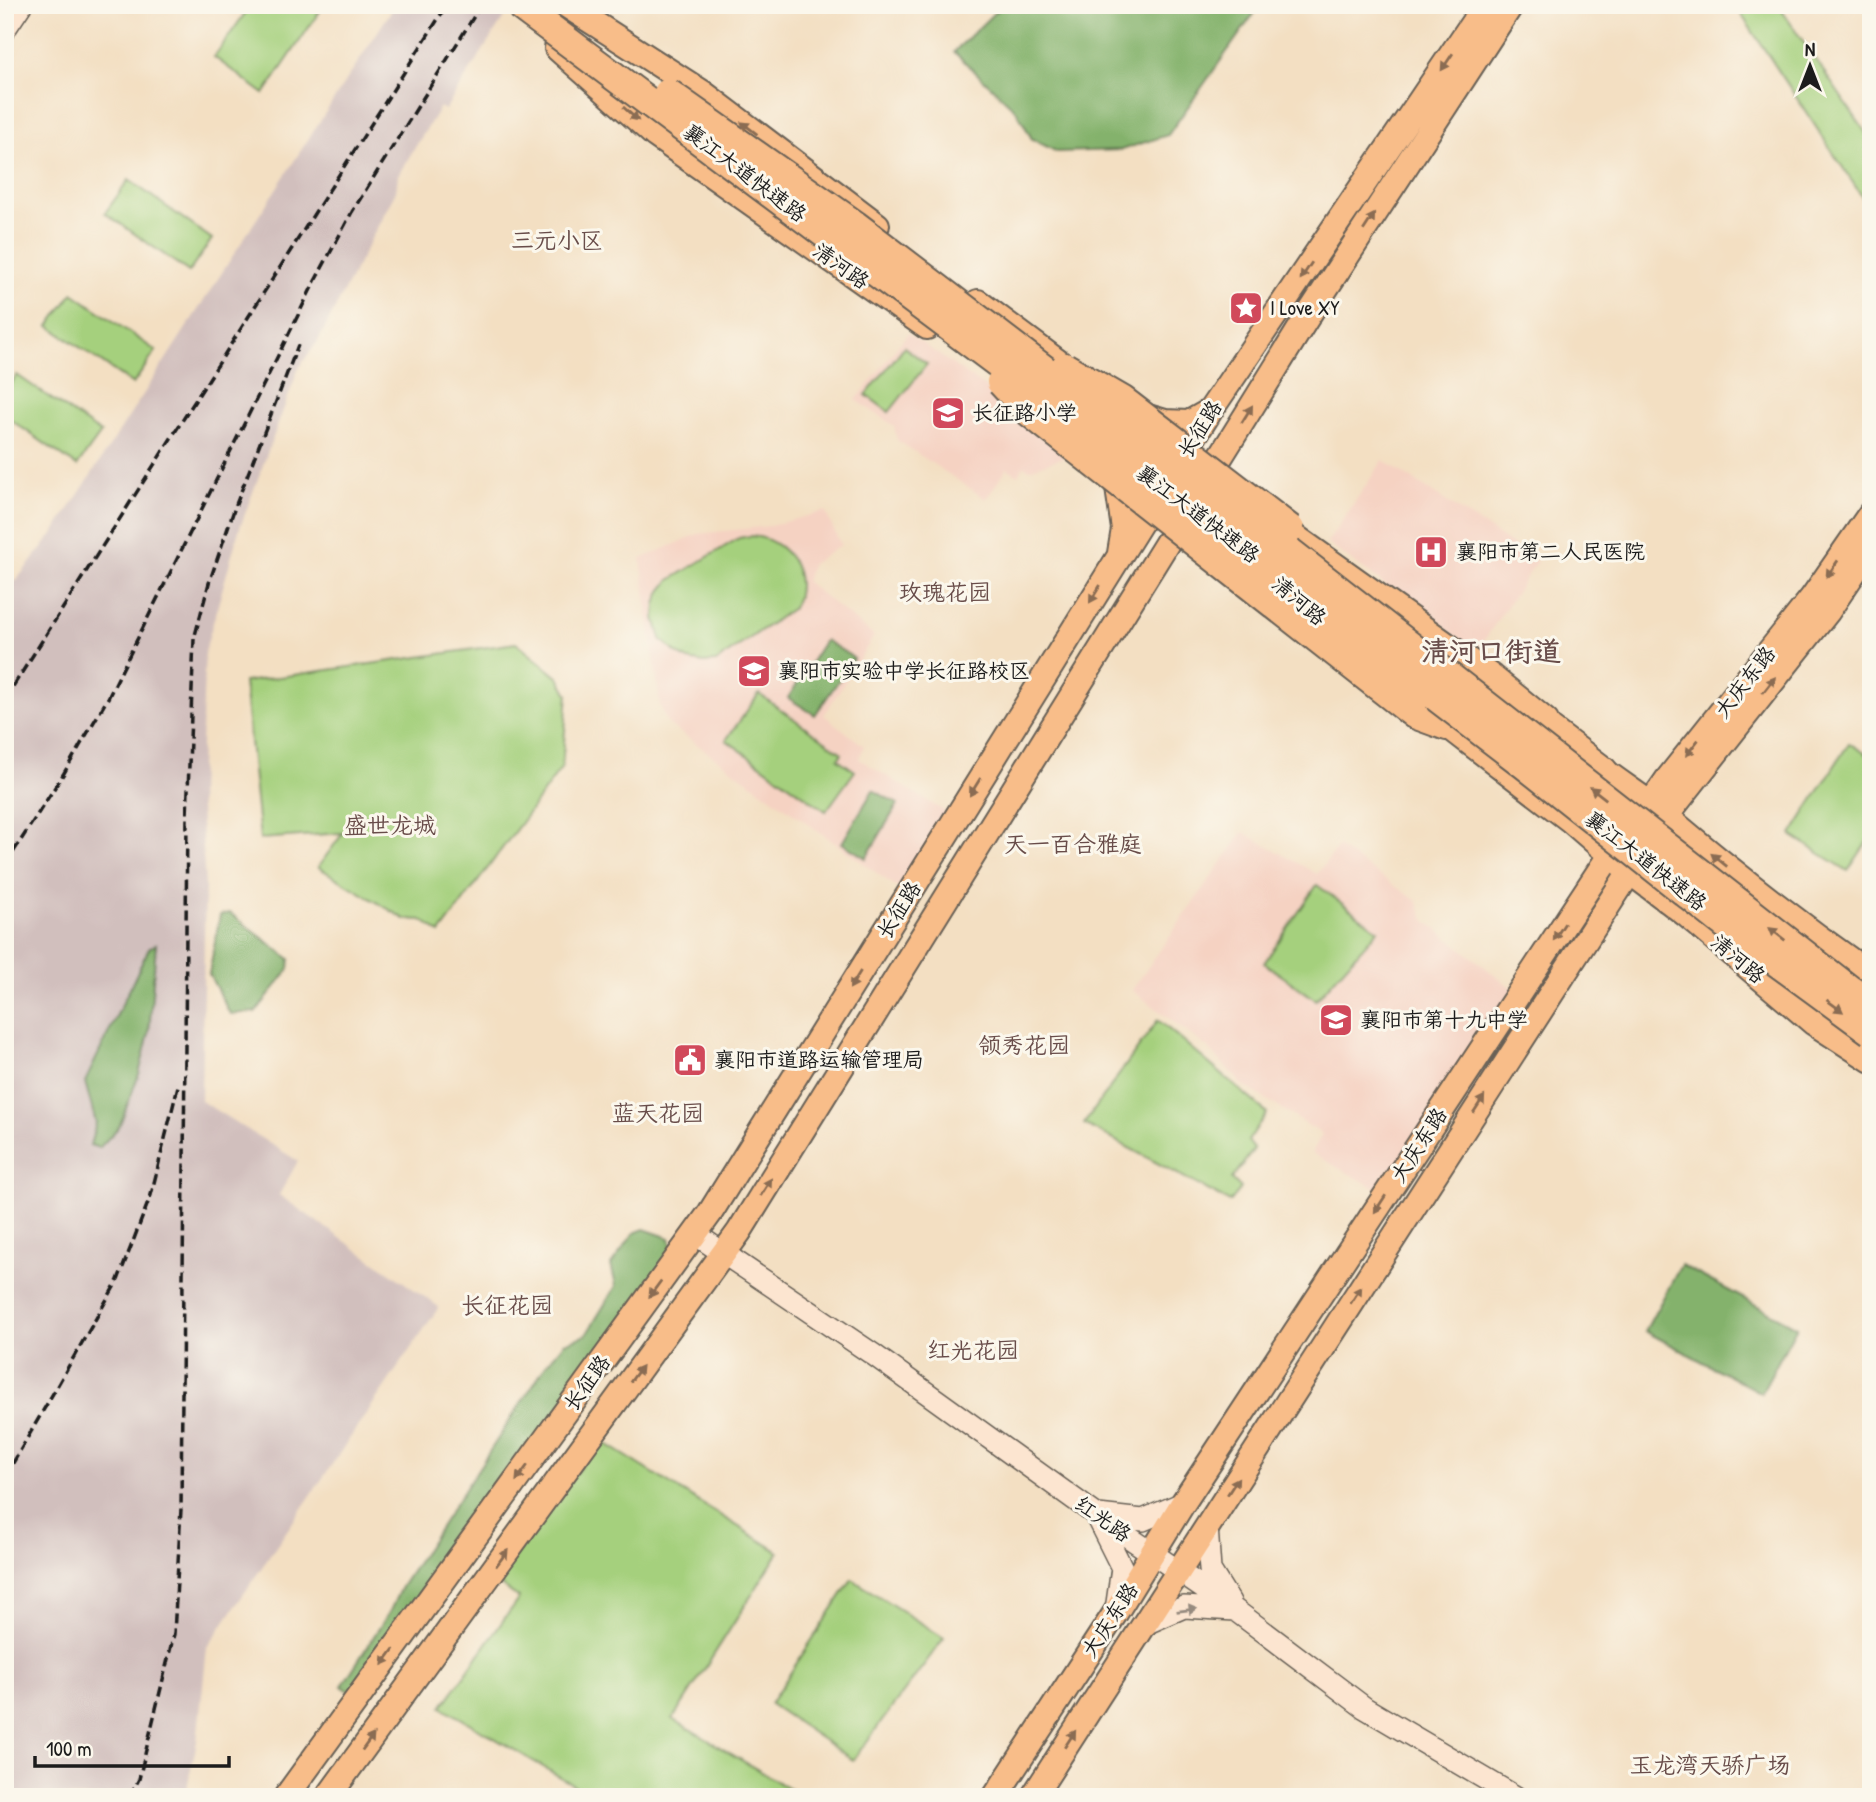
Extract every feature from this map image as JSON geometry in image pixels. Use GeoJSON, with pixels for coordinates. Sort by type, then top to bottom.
{"type":"FeatureCollection","features":[{"type":"Feature","properties":{"kind":"highway","name":"襄江大道快速路"},"geometry":{"type":"LineString","coordinates":[[519,5],[1272,538],[1871,1004]]}},
{"type":"Feature","properties":{"kind":"highway","name":"襄江大道快速路"},"geometry":{"type":"LineString","coordinates":[[551,5],[670,93],[1171,493],[1525,765],[1725,924],[1871,1031]]}},
{"type":"Feature","properties":{"kind":"highway"},"geometry":{"type":"LineString","coordinates":[[847,235],[905,253],[1038,352],[1122,400],[1604,771]]}},
{"type":"Feature","properties":{"kind":"highway"},"geometry":{"type":"LineString","coordinates":[[847,235],[911,306],[979,359],[1028,411],[1414,714],[1447,726]]}},
{"type":"Feature","properties":{"kind":"main road"},"geometry":{"type":"LineString","coordinates":[[566,5],[703,93],[1118,408],[1492,677],[1604,771],[1658,810],[1795,921],[1871,975]]}},
{"type":"Feature","properties":{"kind":"main road","name":"长征路"},"geometry":{"type":"LineString","coordinates":[[286,1797],[710,1213],[1210,411],[1485,5]]}},
{"type":"Feature","properties":{"kind":"main road","name":"长征路"},"geometry":{"type":"LineString","coordinates":[[328,1797],[724,1253],[1311,311],[1511,5]]}},
{"type":"Feature","properties":{"kind":"main road","name":"清河路"},"geometry":{"type":"LineString","coordinates":[[544,35],[655,135],[999,377],[1158,495],[1236,547],[1447,726],[1570,820],[1814,1023],[1871,1060]]}},
{"type":"Feature","properties":{"kind":"main road"},"geometry":{"type":"LineString","coordinates":[[1118,408],[1165,422],[1188,423],[1210,411]]}},
{"type":"Feature","properties":{"kind":"main road"},"geometry":{"type":"LineString","coordinates":[[1230,442],[1237,470],[1251,505]]}},
{"type":"Feature","properties":{"kind":"main road"},"geometry":{"type":"LineString","coordinates":[[1086,443],[1117,481],[1124,529],[1120,555]]}},
{"type":"Feature","properties":{"kind":"main road","name":"大庆东路"},"geometry":{"type":"LineString","coordinates":[[1033,1797],[1630,872],[1658,810],[1667,780],[1812,598],[1871,513]]}},
{"type":"Feature","properties":{"kind":"main road"},"geometry":{"type":"LineString","coordinates":[[1165,547],[1188,539],[1207,540],[1236,547]]}},
{"type":"Feature","properties":{"kind":"main road","name":"大庆东路"},"geometry":{"type":"LineString","coordinates":[[996,1797],[1183,1503],[1610,855],[1658,810],[1828,611],[1871,547]]}},
{"type":"Feature","properties":{"kind":"main road"},"geometry":{"type":"LineString","coordinates":[[1798,1009],[1792,987],[1795,963],[1816,952],[1839,953]]}},
{"type":"Feature","properties":{"kind":"street"},"geometry":{"type":"LineString","coordinates":[[5,29],[21,5]]}},
{"type":"Feature","properties":{"kind":"street","name":"红光路"},"geometry":{"type":"LineString","coordinates":[[695,1234],[885,1363],[1234,1610],[1365,1708],[1516,1797]]}},
{"type":"Feature","properties":{"kind":"street"},"geometry":{"type":"LineString","coordinates":[[1095,1514],[1143,1520],[1183,1503]]}},
{"type":"Feature","properties":{"kind":"street"},"geometry":{"type":"LineString","coordinates":[[1095,1514],[1122,1568],[1116,1612]]}},
{"type":"Feature","properties":{"kind":"street"},"geometry":{"type":"LineString","coordinates":[[1207,1526],[1210,1570],[1234,1610]]}},
{"type":"Feature","properties":{"kind":"street"},"geometry":{"type":"LineString","coordinates":[[1143,1625],[1184,1607],[1234,1610]]}},
{"type":"Feature","properties":{"kind":"shaded area"},"geometry":{"type":"Polygon","coordinates":[[[395,5],[512,5],[445,110],[440,107],[398,175],[396,191],[318,341],[299,367],[239,530],[205,651],[199,793],[205,884],[201,1101],[298,1161],[279,1195],[439,1307],[207,1648],[197,1741],[185,1797],[5,1797],[5,577],[15,582],[53,534],[395,5]]]}},
{"type":"Feature","properties":{"kind":"shaded area","name":"长征路小学"},"geometry":{"type":"Polygon","coordinates":[[[908,333],[1070,447],[1064,457],[1030,469],[1023,466],[1018,475],[1007,468],[986,499],[897,440],[894,426],[856,400],[908,333]]]}},
{"type":"Feature","properties":{"kind":"shaded area","name":"襄阳市第二人民医院"},"geometry":{"type":"Polygon","coordinates":[[[1383,460],[1537,561],[1477,651],[1327,543],[1383,460]]]}},
{"type":"Feature","properties":{"kind":"shaded area","name":"襄阳市实验中学长征路校区"},"geometry":{"type":"Polygon","coordinates":[[[825,511],[841,545],[812,564],[805,581],[874,636],[824,715],[864,746],[859,759],[952,816],[905,893],[667,723],[660,705],[641,559],[698,534],[770,526],[825,511]]]}},
{"type":"Feature","properties":{"kind":"shaded area","name":"襄阳市第十九中学"},"geometry":{"type":"Polygon","coordinates":[[[1243,832],[1317,874],[1338,847],[1417,901],[1425,920],[1518,993],[1384,1193],[1312,1153],[1322,1134],[1243,1085],[1208,1048],[1132,990],[1243,832]]]}},
{"type":"Feature","properties":{"kind":"green space"},"geometry":{"type":"Polygon","coordinates":[[[251,5],[324,5],[264,94],[214,57],[251,5]]]}},
{"type":"Feature","properties":{"kind":"green space"},"geometry":{"type":"Polygon","coordinates":[[[1002,5],[1260,5],[1168,135],[1121,150],[1057,152],[1032,139],[1016,110],[954,52],[1002,5]]]}},
{"type":"Feature","properties":{"kind":"green space"},"geometry":{"type":"Polygon","coordinates":[[[1735,5],[1778,5],[1871,140],[1871,210],[1735,5]]]}},
{"type":"Feature","properties":{"kind":"green space"},"geometry":{"type":"Polygon","coordinates":[[[129,180],[212,239],[189,272],[105,213],[129,180]]]}},
{"type":"Feature","properties":{"kind":"green space"},"geometry":{"type":"Polygon","coordinates":[[[73,293],[156,351],[133,384],[49,326],[73,293]]]}},
{"type":"Feature","properties":{"kind":"green space"},"geometry":{"type":"Polygon","coordinates":[[[904,347],[927,364],[889,412],[866,395],[904,347]]]}},
{"type":"Feature","properties":{"kind":"green space"},"geometry":{"type":"Polygon","coordinates":[[[17,375],[101,433],[77,466],[5,416],[5,392],[17,375]]]}},
{"type":"Feature","properties":{"kind":"green space"},"geometry":{"type":"Polygon","coordinates":[[[750,536],[774,543],[792,560],[799,583],[793,608],[716,662],[688,660],[661,639],[655,618],[661,591],[670,580],[739,538],[750,536]]]}},
{"type":"Feature","properties":{"kind":"green space"},"geometry":{"type":"Polygon","coordinates":[[[825,640],[854,658],[815,715],[788,698],[825,640]]]}},
{"type":"Feature","properties":{"kind":"green space"},"geometry":{"type":"Polygon","coordinates":[[[516,643],[559,678],[568,694],[562,767],[440,933],[422,920],[405,919],[318,867],[343,833],[260,839],[244,682],[516,643]]]}},
{"type":"Feature","properties":{"kind":"green space"},"geometry":{"type":"Polygon","coordinates":[[[759,694],[842,753],[838,759],[855,771],[826,811],[726,740],[759,694]]]}},
{"type":"Feature","properties":{"kind":"green space"},"geometry":{"type":"Polygon","coordinates":[[[1849,743],[1871,757],[1871,836],[1848,871],[1791,835],[1849,743]]]}},
{"type":"Feature","properties":{"kind":"green space"},"geometry":{"type":"Polygon","coordinates":[[[873,790],[898,804],[866,858],[842,843],[873,790]]]}},
{"type":"Feature","properties":{"kind":"green space"},"geometry":{"type":"Polygon","coordinates":[[[1317,885],[1378,930],[1316,1000],[1264,963],[1317,885]]]}},
{"type":"Feature","properties":{"kind":"green space"},"geometry":{"type":"Polygon","coordinates":[[[230,913],[290,959],[289,969],[256,1012],[230,1014],[209,974],[220,915],[230,913]]]}},
{"type":"Feature","properties":{"kind":"green space"},"geometry":{"type":"Polygon","coordinates":[[[156,944],[149,1033],[139,1074],[119,1127],[99,1148],[90,1145],[96,1123],[85,1082],[149,948],[156,944]]]}},
{"type":"Feature","properties":{"kind":"green space"},"geometry":{"type":"Polygon","coordinates":[[[1158,1020],[1267,1113],[1248,1141],[1254,1149],[1232,1179],[1241,1188],[1230,1202],[1084,1124],[1158,1020]]]}},
{"type":"Feature","properties":{"kind":"green space"},"geometry":{"type":"Polygon","coordinates":[[[644,1229],[670,1238],[673,1251],[352,1693],[342,1686],[390,1611],[401,1587],[546,1365],[564,1343],[586,1335],[616,1286],[611,1265],[634,1233],[644,1229]]]}},
{"type":"Feature","properties":{"kind":"green space"},"geometry":{"type":"Polygon","coordinates":[[[1681,1265],[1797,1327],[1761,1393],[1645,1331],[1681,1265]]]}},
{"type":"Feature","properties":{"kind":"green space"},"geometry":{"type":"Polygon","coordinates":[[[600,1440],[779,1552],[673,1719],[803,1797],[594,1797],[442,1707],[519,1598],[496,1582],[600,1440]]]}},
{"type":"Feature","properties":{"kind":"green space"},"geometry":{"type":"Polygon","coordinates":[[[852,1579],[944,1638],[853,1760],[770,1704],[852,1579]]]}},
{"type":"Feature","properties":{"kind":"railway"},"geometry":{"type":"LineString","coordinates":[[5,699],[447,5]]}},
{"type":"Feature","properties":{"kind":"railway"},"geometry":{"type":"LineString","coordinates":[[5,865],[108,698],[315,281],[352,212],[481,5]]}},
{"type":"Feature","properties":{"kind":"railway"},"geometry":{"type":"LineString","coordinates":[[130,1797],[139,1779],[174,1634],[181,1509],[187,816],[194,639],[209,583],[235,507],[298,345]]}},
{"type":"Feature","properties":{"kind":"railway"},"geometry":{"type":"LineString","coordinates":[[5,1477],[118,1280],[151,1195],[178,1086]]}},
{"type":"Feature","properties":{"kind":"place","name":"I Love XY"},"geometry":{"type":"Point","coordinates":[1246,308]}},
{"type":"Feature","properties":{"kind":"place","name":"长征路小学"},"geometry":{"type":"Point","coordinates":[948,413]}},
{"type":"Feature","properties":{"kind":"place","name":"襄阳市第二人民医院"},"geometry":{"type":"Point","coordinates":[1431,552]}},
{"type":"Feature","properties":{"kind":"place","name":"襄阳市实验中学长征路校区"},"geometry":{"type":"Point","coordinates":[754,671]}},
{"type":"Feature","properties":{"kind":"place","name":"襄阳市第十九中学"},"geometry":{"type":"Point","coordinates":[1336,1020]}},
{"type":"Feature","properties":{"kind":"place","name":"襄阳市道路运输管理局"},"geometry":{"type":"Point","coordinates":[690,1060]}},
{"type":"Feature","properties":{"kind":"district","name":"三元小区"},"geometry":{"type":"Point","coordinates":[557,240]}},
{"type":"Feature","properties":{"kind":"district","name":"玫瑰花园"},"geometry":{"type":"Point","coordinates":[945,592]}},
{"type":"Feature","properties":{"kind":"district","name":"清河口街道"},"geometry":{"type":"Point","coordinates":[1491,651]}},
{"type":"Feature","properties":{"kind":"district","name":"盛世龙城"},"geometry":{"type":"Point","coordinates":[390,825]}},
{"type":"Feature","properties":{"kind":"district","name":"天一百合雅庭"},"geometry":{"type":"Point","coordinates":[1073,844]}},
{"type":"Feature","properties":{"kind":"district","name":"领秀花园"},"geometry":{"type":"Point","coordinates":[1024,1045]}},
{"type":"Feature","properties":{"kind":"district","name":"蓝天花园"},"geometry":{"type":"Point","coordinates":[658,1113]}},
{"type":"Feature","properties":{"kind":"district","name":"长征花园"},"geometry":{"type":"Point","coordinates":[507,1305]}},
{"type":"Feature","properties":{"kind":"district","name":"红光花园"},"geometry":{"type":"Point","coordinates":[973,1350]}},
{"type":"Feature","properties":{"kind":"district","name":"玉龙湾天骄广场"},"geometry":{"type":"Point","coordinates":[1710,1765]}}]}
